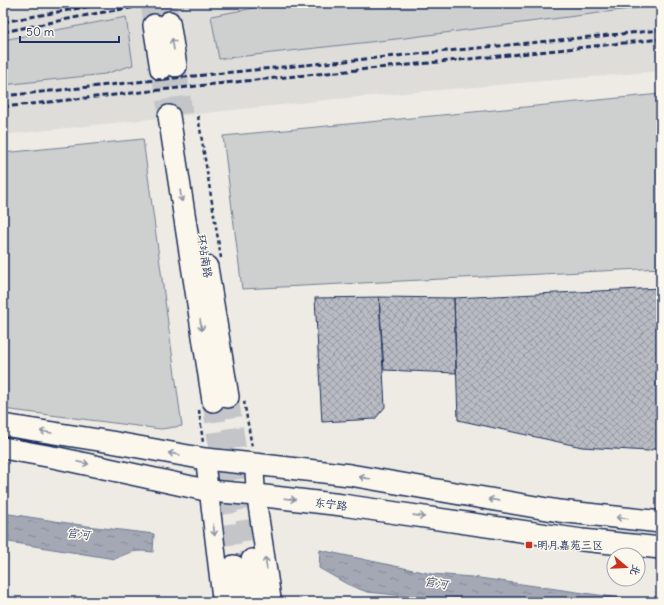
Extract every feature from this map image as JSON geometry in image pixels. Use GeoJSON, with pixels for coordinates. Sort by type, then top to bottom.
{"type":"FeatureCollection","features":[{"type":"Feature","properties":{"kind":"main road"},"geometry":{"type":"LineString","coordinates":[[162,24],[168,67]]}},
{"type":"Feature","properties":{"kind":"main road","name":"环站南路"},"geometry":{"type":"LineString","coordinates":[[175,115],[221,399]]}},
{"type":"Feature","properties":{"kind":"main road"},"geometry":{"type":"LineString","coordinates":[[3,425],[205,459],[350,475],[559,511],[661,522]]}},
{"type":"Feature","properties":{"kind":"main road","name":"东宁路"},"geometry":{"type":"LineString","coordinates":[[3,448],[58,458],[210,491],[342,505],[582,540],[661,548]]}},
{"type":"Feature","properties":{"kind":"main road"},"geometry":{"type":"LineString","coordinates":[[239,602],[243,563],[257,602]]}},
{"type":"Feature","properties":{"kind":"street"},"geometry":{"type":"LineString","coordinates":[[205,459],[222,602]]}},
{"type":"Feature","properties":{"kind":"street"},"geometry":{"type":"LineString","coordinates":[[254,464],[256,495],[272,602]]}},
{"type":"Feature","properties":{"kind":"shaded area"},"geometry":{"type":"Polygon","coordinates":[[[3,3],[661,3],[661,71],[336,99],[3,135],[3,3]]]}},
{"type":"Feature","properties":{"kind":"shaded area"},"geometry":{"type":"Polygon","coordinates":[[[281,3],[661,3],[661,5],[405,38],[219,59],[211,16],[281,3]]]}},
{"type":"Feature","properties":{"kind":"shaded area"},"geometry":{"type":"Polygon","coordinates":[[[126,17],[133,65],[105,74],[3,85],[3,40],[126,17]]]}},
{"type":"Feature","properties":{"kind":"shaded area"},"geometry":{"type":"Polygon","coordinates":[[[661,94],[661,268],[242,289],[223,136],[661,94]]]}},
{"type":"Feature","properties":{"kind":"shaded area"},"geometry":{"type":"Polygon","coordinates":[[[143,139],[182,426],[161,429],[3,409],[3,153],[143,139]]]}},
{"type":"Feature","properties":{"kind":"water","name":"官河"},"geometry":{"type":"Polygon","coordinates":[[[3,513],[87,526],[154,534],[153,552],[133,552],[115,559],[3,541],[3,513]]]}},
{"type":"Feature","properties":{"kind":"water","name":"官河"},"geometry":{"type":"Polygon","coordinates":[[[320,550],[432,574],[472,577],[633,600],[658,602],[482,602],[470,598],[447,600],[367,592],[347,584],[319,568],[320,550]]]}},
{"type":"Feature","properties":{"kind":"building"},"geometry":{"type":"Polygon","coordinates":[[[661,288],[661,446],[648,451],[582,447],[458,420],[454,298],[661,288]]]}},
{"type":"Feature","properties":{"kind":"building"},"geometry":{"type":"Polygon","coordinates":[[[379,297],[385,407],[375,419],[322,422],[315,298],[379,297]]]}},
{"type":"Feature","properties":{"kind":"building"},"geometry":{"type":"Polygon","coordinates":[[[379,297],[454,298],[456,373],[384,370],[379,297]]]}},
{"type":"Feature","properties":{"kind":"tunnel"},"geometry":{"type":"LineString","coordinates":[[151,3],[154,25]]}},
{"type":"Feature","properties":{"kind":"tunnel"},"geometry":{"type":"LineString","coordinates":[[166,3],[169,22]]}},
{"type":"Feature","properties":{"kind":"tunnel"},"geometry":{"type":"LineString","coordinates":[[176,66],[182,114]]}},
{"type":"Feature","properties":{"kind":"tunnel"},"geometry":{"type":"LineString","coordinates":[[161,69],[169,114]]}},
{"type":"Feature","properties":{"kind":"tunnel"},"geometry":{"type":"LineString","coordinates":[[228,397],[252,560]]}},
{"type":"Feature","properties":{"kind":"tunnel"},"geometry":{"type":"LineString","coordinates":[[213,401],[234,566]]}},
{"type":"Feature","properties":{"kind":"railway"},"geometry":{"type":"LineString","coordinates":[[3,22],[107,3]]}},
{"type":"Feature","properties":{"kind":"railway"},"geometry":{"type":"LineString","coordinates":[[3,32],[98,13],[161,3]]}},
{"type":"Feature","properties":{"kind":"railway"},"geometry":{"type":"LineString","coordinates":[[3,96],[661,30]]}},
{"type":"Feature","properties":{"kind":"railway"},"geometry":{"type":"LineString","coordinates":[[3,107],[661,39]]}},
{"type":"Feature","properties":{"kind":"place","name":"明月嘉苑三区"},"geometry":{"type":"Point","coordinates":[529,545]}}]}
